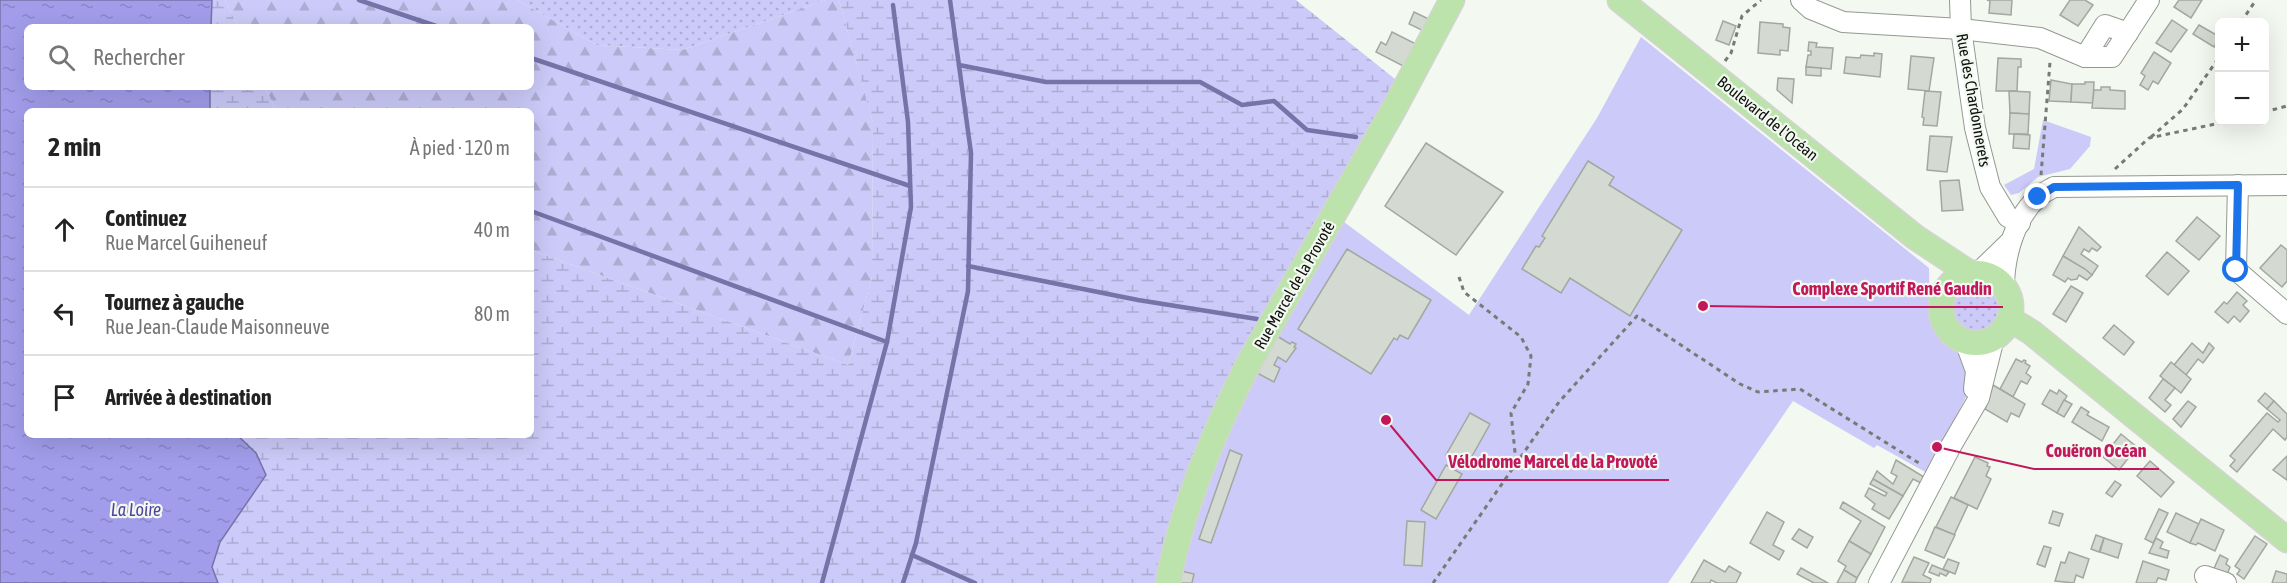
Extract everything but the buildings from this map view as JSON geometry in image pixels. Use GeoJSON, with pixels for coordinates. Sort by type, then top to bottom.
{"type":"FeatureCollection","features":[{"type":"Feature","properties":{"kind":"main road","name":"Rue Marcel de la Provoté"},"geometry":{"type":"LineString","coordinates":[[1168,583],[1187,509],[1230,399],[1401,98],[1452,0]]}},
{"type":"Feature","properties":{"kind":"main road","name":"Boulevard de l'Océan"},"geometry":{"type":"LineString","coordinates":[[1620,0],[1915,237],[1974,274]]}},
{"type":"Feature","properties":{"kind":"main road","name":"Boulevard de l'Océan"},"geometry":{"type":"LineString","coordinates":[[1915,237],[1936,268],[1945,293]]}},
{"type":"Feature","properties":{"kind":"main road"},"geometry":{"type":"LineString","coordinates":[[1974,274],[1993,278],[2004,288],[2010,303],[2009,319],[1994,338],[1980,343],[1965,341],[1953,334],[1944,322],[1941,307],[1945,293],[1958,278],[1974,274]]}},
{"type":"Feature","properties":{"kind":"main road"},"geometry":{"type":"LineString","coordinates":[[2009,319],[2031,332],[2287,540]]}},
{"type":"Feature","properties":{"kind":"street"},"geometry":{"type":"LineString","coordinates":[[1801,0],[1811,9],[1843,22],[1961,29],[2040,38],[2085,57],[2112,57],[2149,0]]}},
{"type":"Feature","properties":{"kind":"street","name":"Rue des Chardonnerets"},"geometry":{"type":"LineString","coordinates":[[1960,0],[1961,29],[1975,128],[1990,187],[2008,217],[2020,223]]}},
{"type":"Feature","properties":{"kind":"street"},"geometry":{"type":"LineString","coordinates":[[2238,185],[2236,270],[2287,314]]}},
{"type":"Feature","properties":{"kind":"street"},"geometry":{"type":"LineString","coordinates":[[2004,288],[2005,260],[2009,243],[2040,195],[2054,187],[2287,185]]}},
{"type":"Feature","properties":{"kind":"street"},"geometry":{"type":"LineString","coordinates":[[1974,274],[2009,243]]}},
{"type":"Feature","properties":{"kind":"street"},"geometry":{"type":"LineString","coordinates":[[1879,583],[1982,392],[1994,338]]}},
{"type":"Feature","properties":{"kind":"street"},"geometry":{"type":"LineString","coordinates":[[1965,341],[1976,371],[1973,406]]}},
{"type":"Feature","properties":{"kind":"street"},"geometry":{"type":"LineString","coordinates":[[2205,576],[2226,583]]}},
{"type":"Feature","properties":{"kind":"path"},"geometry":{"type":"LineString","coordinates":[[1715,75],[1731,53],[1742,16],[1761,0]]}},
{"type":"Feature","properties":{"kind":"path"},"geometry":{"type":"LineString","coordinates":[[2244,18],[2256,0]]}},
{"type":"Feature","properties":{"kind":"path"},"geometry":{"type":"LineString","coordinates":[[2040,195],[2048,74],[2053,45]]}},
{"type":"Feature","properties":{"kind":"path"},"geometry":{"type":"LineString","coordinates":[[2105,186],[2112,172],[2183,109],[2215,63]]}},
{"type":"Feature","properties":{"kind":"path"},"geometry":{"type":"LineString","coordinates":[[2269,111],[2287,106]]}},
{"type":"Feature","properties":{"kind":"path"},"geometry":{"type":"LineString","coordinates":[[2149,138],[2215,124]]}},
{"type":"Feature","properties":{"kind":"path"},"geometry":{"type":"LineString","coordinates":[[1459,277],[1464,292],[1521,337],[1531,356],[1528,384],[1511,413],[1516,463]]}},
{"type":"Feature","properties":{"kind":"path"},"geometry":{"type":"LineString","coordinates":[[1432,583],[1559,402],[1637,316],[1740,384],[1758,392],[1800,389],[1937,474]]}},
{"type":"Feature","properties":{"kind":"green space"},"geometry":{"type":"Polygon","coordinates":[[[212,0],[225,0],[237,24],[211,24],[212,0]]]}},
{"type":"Feature","properties":{"kind":"green space"},"geometry":{"type":"Polygon","coordinates":[[[225,0],[517,0],[597,45],[682,50],[826,0],[839,0],[873,122],[872,277],[848,365],[534,251],[534,108],[275,108],[266,90],[534,90],[534,24],[237,24],[225,0]]]}},
{"type":"Feature","properties":{"kind":"green space"},"geometry":{"type":"Polygon","coordinates":[[[517,0],[826,0],[682,50],[597,45],[517,0]]]}},
{"type":"Feature","properties":{"kind":"green space"},"geometry":{"type":"Polygon","coordinates":[[[839,0],[1296,0],[1400,83],[1180,488],[1161,583],[218,583],[212,567],[220,542],[266,475],[256,453],[240,438],[534,438],[534,251],[848,365],[872,277],[873,123],[839,0]]]}},
{"type":"Feature","properties":{"kind":"green space"},"geometry":{"type":"Polygon","coordinates":[[[1641,37],[1929,268],[1930,319],[1943,341],[1962,350],[1970,364],[1967,395],[1927,473],[1877,445],[1874,448],[1793,401],[1668,583],[1179,583],[1204,492],[1224,439],[1266,356],[1344,222],[1469,315],[1597,118],[1641,37]]]}},
{"type":"Feature","properties":{"kind":"green space"},"geometry":{"type":"Polygon","coordinates":[[[210,90],[266,90],[275,108],[210,108],[210,90]]]}},
{"type":"Feature","properties":{"kind":"green space"},"geometry":{"type":"Polygon","coordinates":[[[2043,120],[2091,137],[2090,146],[2070,169],[2038,177],[2019,193],[2011,195],[2004,185],[2034,169],[2043,120]]]}},
{"type":"Feature","properties":{"kind":"green space"},"geometry":{"type":"Polygon","coordinates":[[[1971,283],[1981,283],[1996,293],[2000,307],[1999,316],[1990,327],[1981,331],[1971,331],[1956,321],[1952,312],[1952,302],[1962,287],[1971,283]]]}},
{"type":"Feature","properties":{"kind":"water","name":"La Loire"},"geometry":{"type":"Polygon","coordinates":[[[0,0],[212,0],[211,24],[24,24],[24,90],[210,90],[210,108],[24,108],[24,438],[240,438],[256,453],[266,475],[220,542],[212,567],[218,583],[0,583],[0,0]]]}},
{"type":"Feature","properties":{"kind":"waterway"},"geometry":{"type":"LineString","coordinates":[[359,0],[430,24]]}},
{"type":"Feature","properties":{"kind":"waterway"},"geometry":{"type":"LineString","coordinates":[[903,583],[916,543],[968,291],[971,153],[950,0]]}},
{"type":"Feature","properties":{"kind":"waterway"},"geometry":{"type":"LineString","coordinates":[[822,583],[887,342],[911,207],[908,122],[893,5]]}},
{"type":"Feature","properties":{"kind":"waterway"},"geometry":{"type":"LineString","coordinates":[[534,59],[910,186]]}},
{"type":"Feature","properties":{"kind":"waterway"},"geometry":{"type":"LineString","coordinates":[[959,65],[1046,82],[1200,82],[1242,105],[1274,101],[1307,130],[1356,137]]}},
{"type":"Feature","properties":{"kind":"waterway"},"geometry":{"type":"LineString","coordinates":[[534,212],[887,342]]}},
{"type":"Feature","properties":{"kind":"waterway"},"geometry":{"type":"LineString","coordinates":[[968,266],[1138,300],[1257,319]]}},
{"type":"Feature","properties":{"kind":"waterway"},"geometry":{"type":"LineString","coordinates":[[912,555],[975,583]]}},
{"type":"Feature","properties":{"kind":"place","name":"Complexe Sportif René Gaudin"},"geometry":{"type":"Point","coordinates":[1703,306]}},
{"type":"Feature","properties":{"kind":"place","name":"Vélodrome Marcel de la Provoté"},"geometry":{"type":"Point","coordinates":[1386,420]}},
{"type":"Feature","properties":{"kind":"place","name":"Couëron Océan"},"geometry":{"type":"Point","coordinates":[1937,447]}},
{"type":"Feature","properties":{"kind":"route"},"geometry":{"type":"LineString","coordinates":[[2038,197],[2054,187],[2238,185],[2236,270]]}}]}
